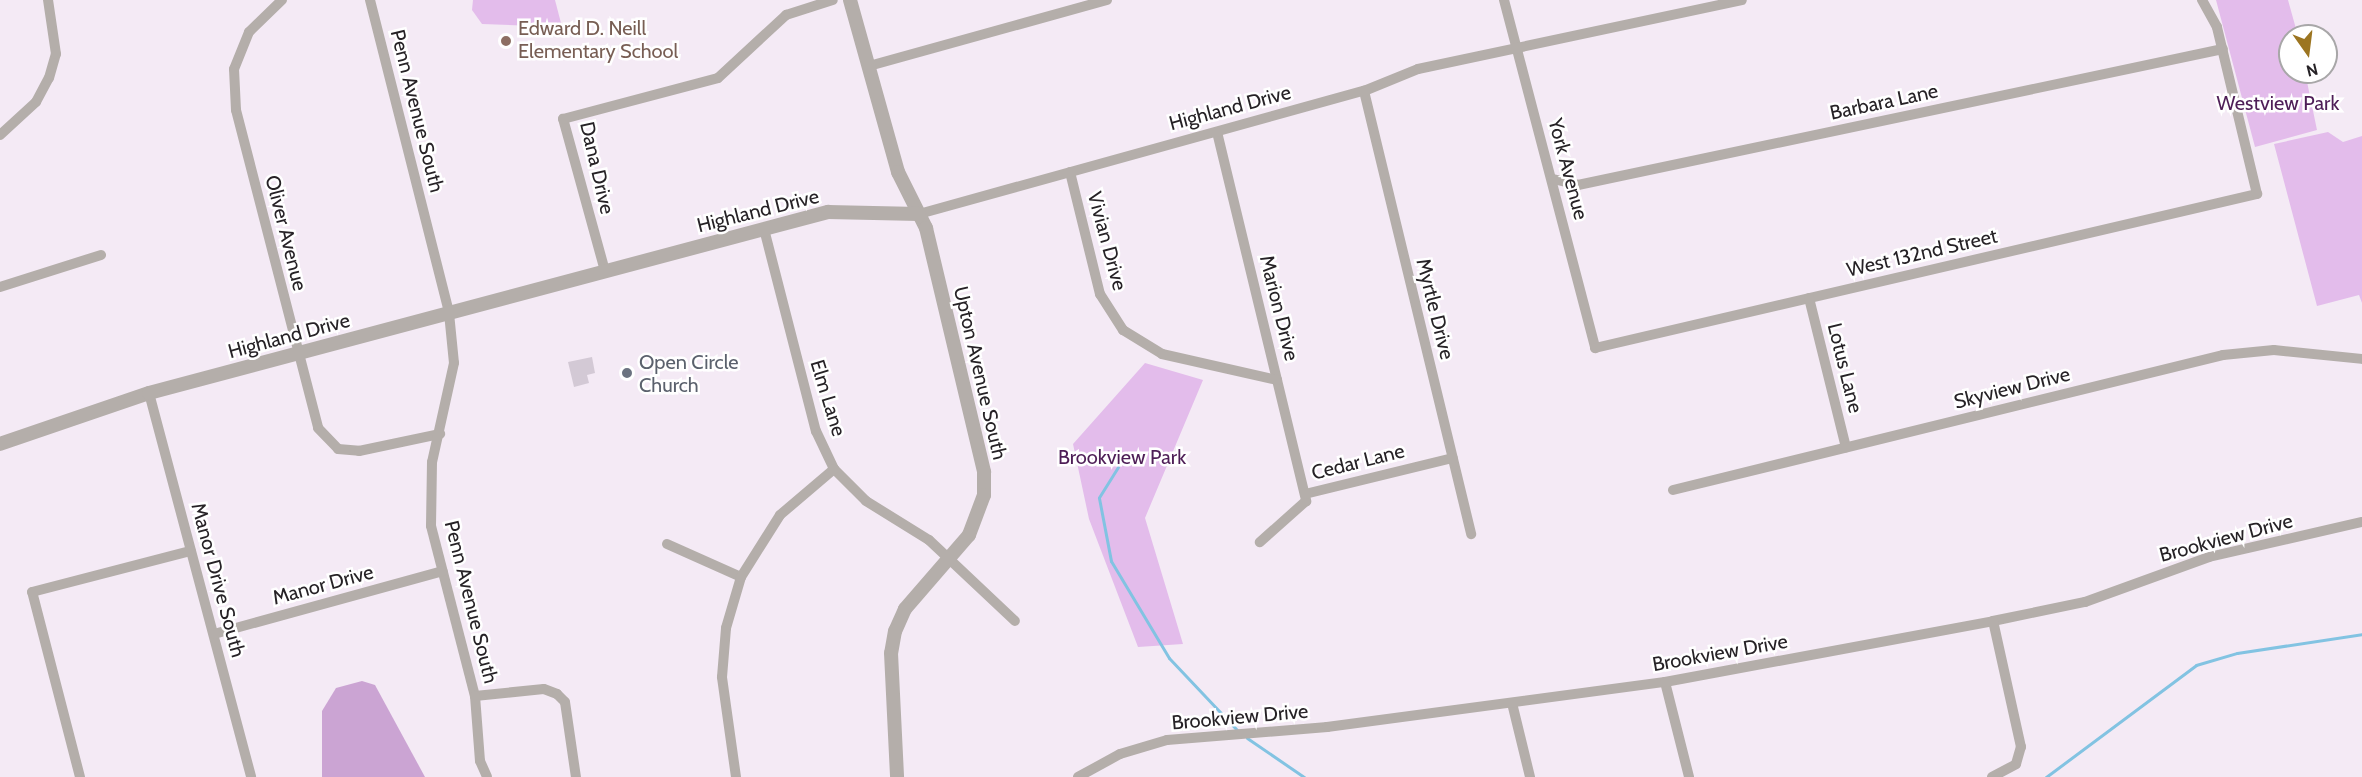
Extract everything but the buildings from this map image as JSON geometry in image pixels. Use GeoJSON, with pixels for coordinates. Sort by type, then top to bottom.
{"type":"FeatureCollection","features":[{"type":"Feature","properties":{"kind":"street"},"geometry":{"type":"LineString","coordinates":[[0,135],[36,102],[49,78],[55,34],[48,0]]}},
{"type":"Feature","properties":{"kind":"street","name":"Oliver Avenue"},"geometry":{"type":"LineString","coordinates":[[282,0],[249,32],[234,69],[236,110],[318,428],[338,449],[359,451],[440,434]]}},
{"type":"Feature","properties":{"kind":"street","name":"Penn Avenue South"},"geometry":{"type":"LineString","coordinates":[[370,0],[450,313],[454,363],[429,493],[442,571],[475,696],[544,689],[557,694],[565,702],[576,777]]}},
{"type":"Feature","properties":{"kind":"street","name":"Dana Drive"},"geometry":{"type":"LineString","coordinates":[[605,271],[563,119],[718,78],[786,15],[833,0]]}},
{"type":"Feature","properties":{"kind":"street","name":"Upton Avenue South"},"geometry":{"type":"LineString","coordinates":[[850,0],[898,172],[919,214],[984,472],[978,517],[950,558],[905,609],[895,631],[891,653],[897,777]]}},
{"type":"Feature","properties":{"kind":"street"},"geometry":{"type":"LineString","coordinates":[[869,66],[1107,0]]}},
{"type":"Feature","properties":{"kind":"street","name":"York Avenue"},"geometry":{"type":"LineString","coordinates":[[1504,0],[1553,179],[1595,348]]}},
{"type":"Feature","properties":{"kind":"street","name":"Highland Drive"},"geometry":{"type":"LineString","coordinates":[[0,444],[149,393],[828,212],[919,214],[1364,91],[1418,69],[1742,0]]}},
{"type":"Feature","properties":{"kind":"street"},"geometry":{"type":"LineString","coordinates":[[2202,0],[2223,49]]}},
{"type":"Feature","properties":{"kind":"street","name":"Barbara Lane"},"geometry":{"type":"LineString","coordinates":[[1553,179],[1578,185],[2223,49]]}},
{"type":"Feature","properties":{"kind":"street","name":"West 132nd Street"},"geometry":{"type":"LineString","coordinates":[[1595,348],[2257,194],[2223,49]]}},
{"type":"Feature","properties":{"kind":"street","name":"Myrtle Drive"},"geometry":{"type":"LineString","coordinates":[[1364,91],[1471,534]]}},
{"type":"Feature","properties":{"kind":"street","name":"Marion Drive"},"geometry":{"type":"LineString","coordinates":[[1217,132],[1305,494]]}},
{"type":"Feature","properties":{"kind":"street","name":"Vivian Drive"},"geometry":{"type":"LineString","coordinates":[[1070,172],[1100,294],[1123,330],[1162,354],[1277,380]]}},
{"type":"Feature","properties":{"kind":"street","name":"Elm Lane"},"geometry":{"type":"LineString","coordinates":[[764,229],[816,431],[834,469],[866,501],[950,558],[1015,621]]}},
{"type":"Feature","properties":{"kind":"street"},"geometry":{"type":"LineString","coordinates":[[0,287],[101,255]]}},
{"type":"Feature","properties":{"kind":"street","name":"Lotus Lane"},"geometry":{"type":"LineString","coordinates":[[1809,298],[1846,447]]}},
{"type":"Feature","properties":{"kind":"street","name":"Skyview Drive"},"geometry":{"type":"LineString","coordinates":[[1673,490],[2223,355],[2274,350],[2362,359]]}},
{"type":"Feature","properties":{"kind":"street","name":"Manor Drive South"},"geometry":{"type":"LineString","coordinates":[[149,393],[251,777]]}},
{"type":"Feature","properties":{"kind":"street","name":"Cedar Lane"},"geometry":{"type":"LineString","coordinates":[[1260,542],[1306,501],[1305,494],[1453,458]]}},
{"type":"Feature","properties":{"kind":"street"},"geometry":{"type":"LineString","coordinates":[[736,777],[722,677],[726,628],[741,577],[780,514],[834,469]]}},
{"type":"Feature","properties":{"kind":"street","name":"Brookview Drive"},"geometry":{"type":"LineString","coordinates":[[1078,777],[1120,754],[1167,740],[1512,703],[1665,682],[1992,621],[2085,602],[2209,557],[2362,522]]}},
{"type":"Feature","properties":{"kind":"street"},"geometry":{"type":"LineString","coordinates":[[667,544],[741,577]]}},
{"type":"Feature","properties":{"kind":"street"},"geometry":{"type":"LineString","coordinates":[[80,777],[32,592],[191,551]]}},
{"type":"Feature","properties":{"kind":"street","name":"Manor Drive"},"geometry":{"type":"LineString","coordinates":[[214,634],[442,571]]}},
{"type":"Feature","properties":{"kind":"street"},"geometry":{"type":"LineString","coordinates":[[1992,621],[2021,747],[2016,764],[1992,777]]}},
{"type":"Feature","properties":{"kind":"street"},"geometry":{"type":"LineString","coordinates":[[1665,682],[1689,777]]}},
{"type":"Feature","properties":{"kind":"street"},"geometry":{"type":"LineString","coordinates":[[475,696],[480,761],[487,777]]}},
{"type":"Feature","properties":{"kind":"street"},"geometry":{"type":"LineString","coordinates":[[1512,703],[1530,777]]}},
{"type":"Feature","properties":{"kind":"green space"},"geometry":{"type":"Polygon","coordinates":[[[473,0],[555,0],[562,27],[482,24],[472,10],[473,0]]]}},
{"type":"Feature","properties":{"kind":"green space","name":"Westview Park"},"geometry":{"type":"Polygon","coordinates":[[[2216,0],[2288,0],[2295,24],[2278,24],[2278,84],[2307,84],[2317,130],[2255,147],[2216,0]]]}},
{"type":"Feature","properties":{"kind":"green space"},"geometry":{"type":"Polygon","coordinates":[[[2328,132],[2343,142],[2362,136],[2362,303],[2359,295],[2317,306],[2274,144],[2328,132]]]}},
{"type":"Feature","properties":{"kind":"green space","name":"Brookview Park"},"geometry":{"type":"Polygon","coordinates":[[[1145,363],[1203,380],[1145,518],[1183,644],[1138,647],[1089,519],[1073,444],[1145,363]]]}},
{"type":"Feature","properties":{"kind":"shaded area"},"geometry":{"type":"Polygon","coordinates":[[[362,681],[375,685],[425,777],[322,777],[322,711],[336,688],[362,681]]]}},
{"type":"Feature","properties":{"kind":"waterway"},"geometry":{"type":"LineString","coordinates":[[1118,467],[1099,498],[1111,561],[1169,658],[1237,730]]}},
{"type":"Feature","properties":{"kind":"waterway"},"geometry":{"type":"LineString","coordinates":[[2046,777],[2196,665],[2237,653],[2362,634]]}},
{"type":"Feature","properties":{"kind":"waterway"},"geometry":{"type":"LineString","coordinates":[[1247,738],[1304,777]]}},
{"type":"Feature","properties":{"kind":"place","name":"Edward D. Neill Elementary School"},"geometry":{"type":"Point","coordinates":[506,41]}},
{"type":"Feature","properties":{"kind":"place","name":"Open Circle Church"},"geometry":{"type":"Point","coordinates":[627,373]}}]}
